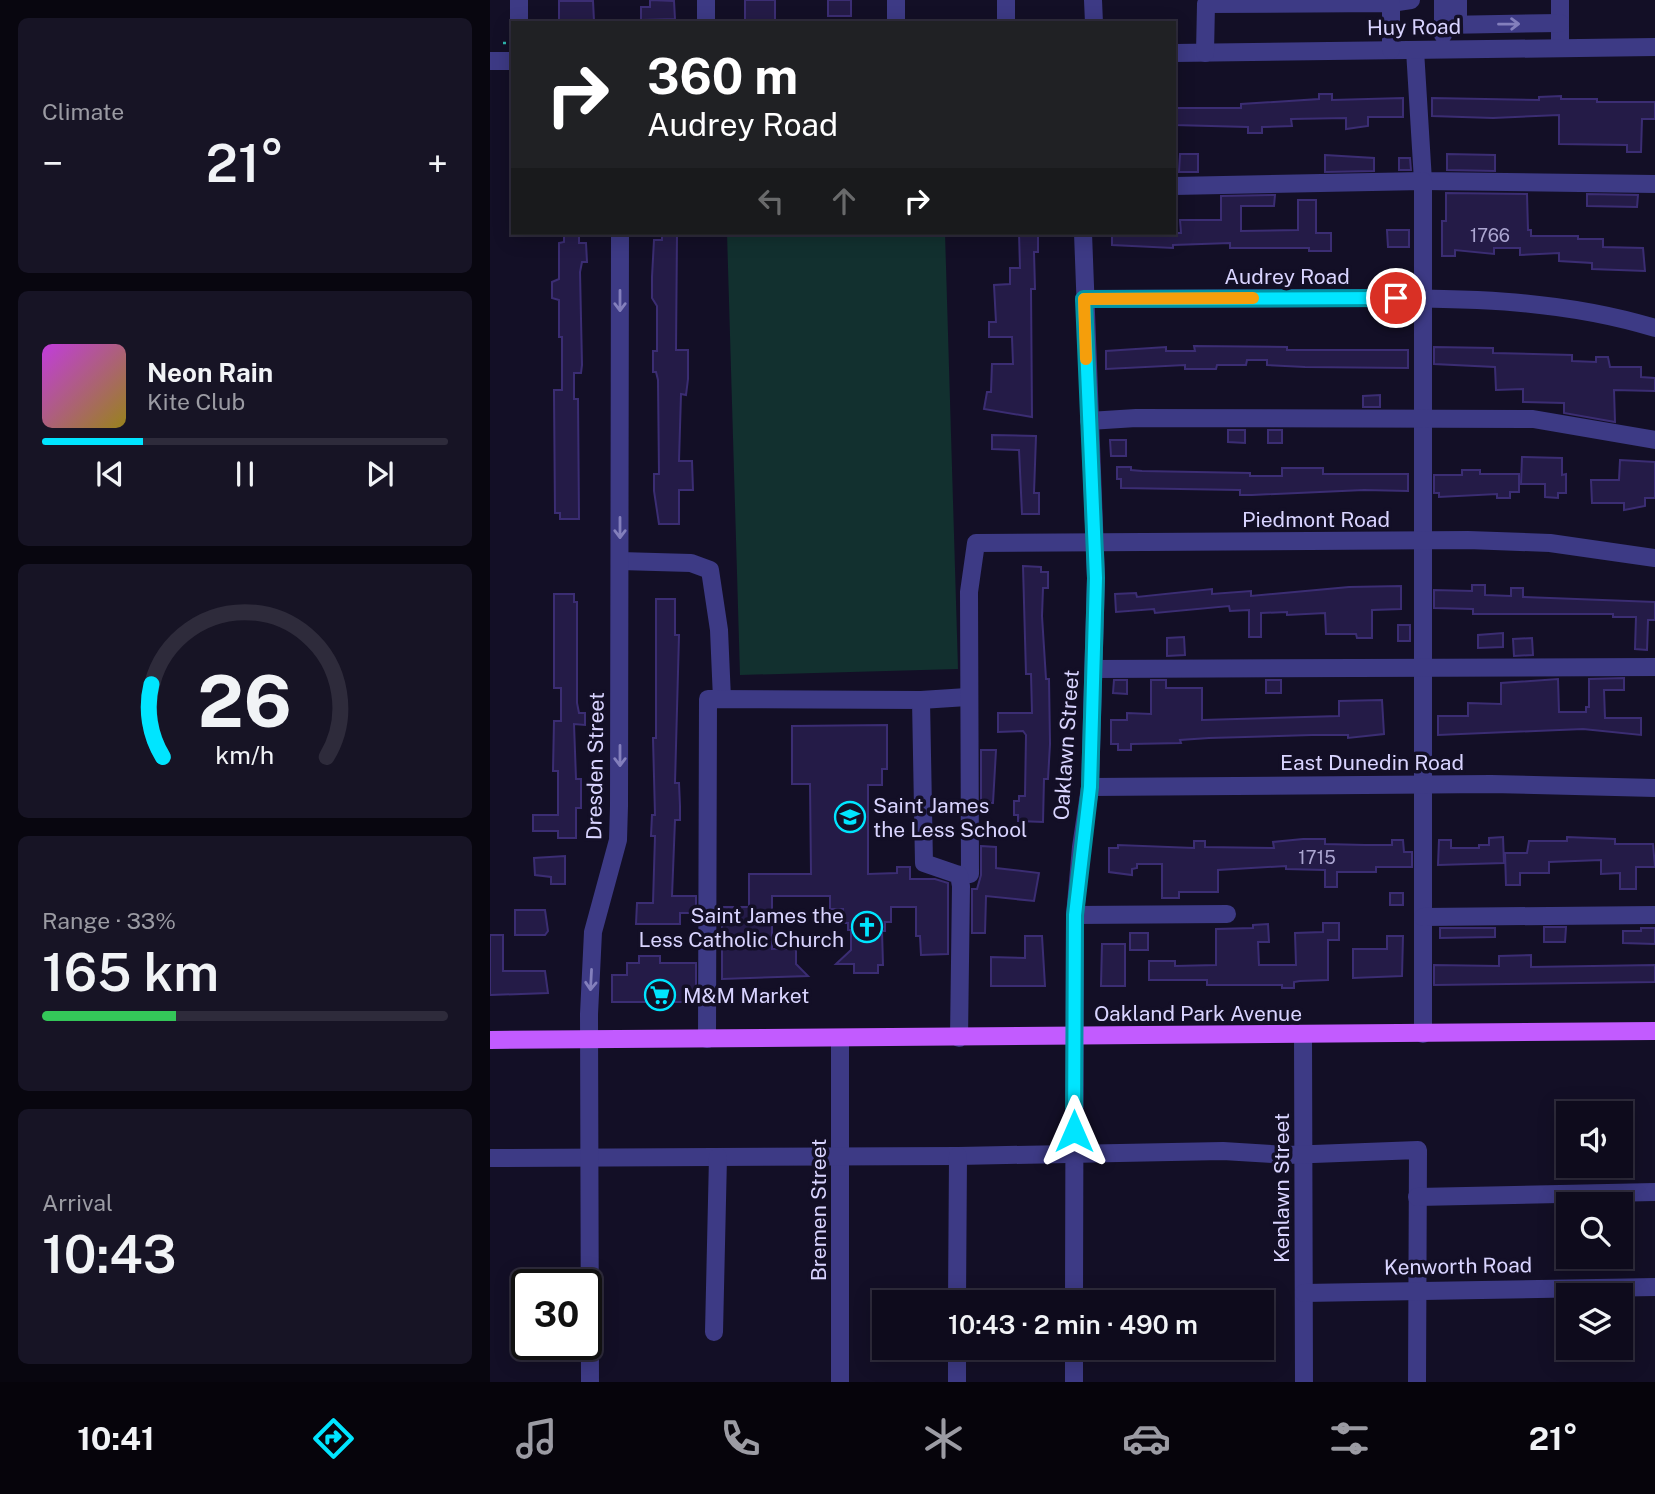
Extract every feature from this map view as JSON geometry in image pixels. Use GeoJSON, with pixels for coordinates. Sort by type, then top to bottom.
{"type":"FeatureCollection","features":[{"type":"Feature","properties":{"kind":"main road","name":"Oakland Park Avenue"},"geometry":{"type":"LineString","coordinates":[[490,1040],[1303,1036],[1655,1031]]}},
{"type":"Feature","properties":{"kind":"street"},"geometry":{"type":"LineString","coordinates":[[519,0],[519,21]]}},
{"type":"Feature","properties":{"kind":"street"},"geometry":{"type":"LineString","coordinates":[[706,0],[706,21]]}},
{"type":"Feature","properties":{"kind":"street"},"geometry":{"type":"LineString","coordinates":[[896,0],[896,21]]}},
{"type":"Feature","properties":{"kind":"street"},"geometry":{"type":"LineString","coordinates":[[1006,0],[1006,21]]}},
{"type":"Feature","properties":{"kind":"street"},"geometry":{"type":"LineString","coordinates":[[1093,0],[1094,21]]}},
{"type":"Feature","properties":{"kind":"street"},"geometry":{"type":"LineString","coordinates":[[1205,53],[1206,2],[1391,3],[1411,0]]}},
{"type":"Feature","properties":{"kind":"street"},"geometry":{"type":"LineString","coordinates":[[1443,0],[1450,25]]}},
{"type":"Feature","properties":{"kind":"street"},"geometry":{"type":"LineString","coordinates":[[1443,50],[1458,0]]}},
{"type":"Feature","properties":{"kind":"street"},"geometry":{"type":"LineString","coordinates":[[1560,0],[1560,48]]}},
{"type":"Feature","properties":{"kind":"street"},"geometry":{"type":"LineString","coordinates":[[1391,3],[1391,50]]}},
{"type":"Feature","properties":{"kind":"street"},"geometry":{"type":"LineString","coordinates":[[1450,25],[1560,23]]}},
{"type":"Feature","properties":{"kind":"street","name":"Huy Road"},"geometry":{"type":"LineString","coordinates":[[1176,53],[1655,47]]}},
{"type":"Feature","properties":{"kind":"street"},"geometry":{"type":"LineString","coordinates":[[1415,50],[1423,181],[1423,1034]]}},
{"type":"Feature","properties":{"kind":"street"},"geometry":{"type":"LineString","coordinates":[[490,61],[511,61]]}},
{"type":"Feature","properties":{"kind":"street"},"geometry":{"type":"LineString","coordinates":[[1176,186],[1423,181],[1655,184]]}},
{"type":"Feature","properties":{"kind":"street","name":"Dresden Street"},"geometry":{"type":"LineString","coordinates":[[590,1382],[589,1040],[593,932],[618,840],[620,235]]}},
{"type":"Feature","properties":{"kind":"street","name":"Oaklawn Street"},"geometry":{"type":"LineString","coordinates":[[1074,1290],[1075,915],[1090,787],[1094,669],[1095,543],[1083,235]]}},
{"type":"Feature","properties":{"kind":"street","name":"Audrey Road"},"geometry":{"type":"LineString","coordinates":[[1084,299],[1423,298],[1520,301],[1618,317],[1655,328]]}},
{"type":"Feature","properties":{"kind":"street"},"geometry":{"type":"LineString","coordinates":[[1089,421],[1136,418],[1534,419],[1655,440]]}},
{"type":"Feature","properties":{"kind":"street","name":"Piedmont Road"},"geometry":{"type":"LineString","coordinates":[[967,697],[969,592],[976,543],[1550,543],[1655,558]]}},
{"type":"Feature","properties":{"kind":"street"},"geometry":{"type":"LineString","coordinates":[[620,561],[678,561],[710,570],[719,631],[722,699]]}},
{"type":"Feature","properties":{"kind":"street"},"geometry":{"type":"LineString","coordinates":[[1094,669],[1422,670],[1655,667]]}},
{"type":"Feature","properties":{"kind":"street"},"geometry":{"type":"LineString","coordinates":[[707,1039],[708,699],[921,700],[967,697],[970,874],[959,875],[925,863],[921,700]]}},
{"type":"Feature","properties":{"kind":"street","name":"East Dunedin Road"},"geometry":{"type":"LineString","coordinates":[[1090,787],[1422,784],[1655,788]]}},
{"type":"Feature","properties":{"kind":"street"},"geometry":{"type":"LineString","coordinates":[[959,875],[959,1038]]}},
{"type":"Feature","properties":{"kind":"street"},"geometry":{"type":"LineString","coordinates":[[1075,915],[1227,914]]}},
{"type":"Feature","properties":{"kind":"street"},"geometry":{"type":"LineString","coordinates":[[1423,917],[1655,915]]}},
{"type":"Feature","properties":{"kind":"street","name":"Kenlawn Street"},"geometry":{"type":"LineString","coordinates":[[1303,1036],[1304,1382]]}},
{"type":"Feature","properties":{"kind":"street","name":"Bremen Street"},"geometry":{"type":"LineString","coordinates":[[840,1038],[840,1382]]}},
{"type":"Feature","properties":{"kind":"street"},"geometry":{"type":"LineString","coordinates":[[490,1158],[1418,1150],[1417,1382]]}},
{"type":"Feature","properties":{"kind":"street"},"geometry":{"type":"LineString","coordinates":[[957,1290],[958,1156]]}},
{"type":"Feature","properties":{"kind":"street"},"geometry":{"type":"LineString","coordinates":[[714,1332],[718,1157]]}},
{"type":"Feature","properties":{"kind":"street"},"geometry":{"type":"LineString","coordinates":[[1417,1197],[1655,1192]]}},
{"type":"Feature","properties":{"kind":"street","name":"Kenworth Road"},"geometry":{"type":"LineString","coordinates":[[1304,1293],[1655,1287]]}},
{"type":"Feature","properties":{"kind":"street"},"geometry":{"type":"LineString","coordinates":[[957,1360],[957,1382]]}},
{"type":"Feature","properties":{"kind":"street"},"geometry":{"type":"LineString","coordinates":[[1074,1360],[1074,1382]]}},
{"type":"Feature","properties":{"kind":"green space"},"geometry":{"type":"Polygon","coordinates":[[[727,235],[945,235],[958,669],[740,675],[727,235]]]}},
{"type":"Feature","properties":{"kind":"building"},"geometry":{"type":"Polygon","coordinates":[[[650,0],[674,1],[675,19],[641,20],[641,7],[650,7],[650,0]]]}},
{"type":"Feature","properties":{"kind":"building"},"geometry":{"type":"Polygon","coordinates":[[[745,0],[775,0],[775,20],[745,21],[745,0]]]}},
{"type":"Feature","properties":{"kind":"building"},"geometry":{"type":"Polygon","coordinates":[[[828,0],[851,0],[851,16],[828,16],[828,0]]]}},
{"type":"Feature","properties":{"kind":"building"},"geometry":{"type":"Polygon","coordinates":[[[559,1],[593,1],[594,21],[559,21],[559,1]]]}},
{"type":"Feature","properties":{"kind":"building"},"geometry":{"type":"Polygon","coordinates":[[[1319,94],[1332,94],[1332,100],[1403,98],[1403,117],[1368,117],[1368,126],[1346,129],[1346,118],[1291,119],[1292,126],[1262,127],[1262,133],[1248,133],[1248,127],[1176,125],[1176,108],[1241,108],[1241,104],[1319,99],[1319,94]]]}},
{"type":"Feature","properties":{"kind":"building"},"geometry":{"type":"Polygon","coordinates":[[[1561,96],[1561,99],[1597,99],[1597,102],[1655,102],[1655,119],[1642,119],[1641,152],[1627,152],[1627,145],[1559,144],[1559,115],[1493,118],[1432,116],[1432,98],[1539,100],[1539,97],[1561,96]]]}},
{"type":"Feature","properties":{"kind":"building"},"geometry":{"type":"Polygon","coordinates":[[[1180,154],[1198,154],[1198,172],[1179,172],[1180,154]]]}},
{"type":"Feature","properties":{"kind":"building"},"geometry":{"type":"Polygon","coordinates":[[[1447,154],[1495,155],[1495,171],[1447,170],[1447,154]]]}},
{"type":"Feature","properties":{"kind":"building"},"geometry":{"type":"Polygon","coordinates":[[[1325,155],[1374,158],[1374,171],[1325,172],[1325,155]]]}},
{"type":"Feature","properties":{"kind":"building"},"geometry":{"type":"Polygon","coordinates":[[[1399,158],[1410,158],[1411,170],[1399,170],[1399,158]]]}},
{"type":"Feature","properties":{"kind":"building"},"geometry":{"type":"Polygon","coordinates":[[[1446,193],[1527,194],[1528,230],[1531,230],[1531,236],[1578,236],[1578,239],[1603,239],[1603,247],[1643,248],[1645,271],[1592,269],[1592,263],[1559,261],[1559,253],[1520,255],[1520,248],[1494,248],[1494,254],[1455,250],[1455,256],[1442,256],[1442,221],[1446,221],[1446,193]]]}},
{"type":"Feature","properties":{"kind":"building"},"geometry":{"type":"Polygon","coordinates":[[[1587,194],[1638,195],[1637,207],[1587,206],[1587,194]]]}},
{"type":"Feature","properties":{"kind":"building"},"geometry":{"type":"Polygon","coordinates":[[[1275,195],[1274,206],[1241,206],[1241,231],[1298,230],[1298,200],[1316,200],[1316,233],[1331,233],[1331,251],[1309,251],[1309,248],[1230,248],[1230,243],[1173,245],[1173,248],[1112,245],[1112,235],[1176,235],[1181,233],[1180,220],[1221,220],[1221,196],[1275,195]]]}},
{"type":"Feature","properties":{"kind":"building"},"geometry":{"type":"Polygon","coordinates":[[[1387,230],[1409,230],[1409,247],[1388,247],[1387,230]]]}},
{"type":"Feature","properties":{"kind":"building"},"geometry":{"type":"Polygon","coordinates":[[[564,235],[579,235],[579,243],[586,243],[587,262],[582,262],[580,272],[582,365],[581,373],[574,373],[574,399],[578,399],[579,519],[560,519],[560,513],[555,513],[554,390],[562,390],[562,337],[559,337],[559,300],[552,298],[552,282],[559,279],[559,243],[564,242],[564,235]]]}},
{"type":"Feature","properties":{"kind":"building"},"geometry":{"type":"Polygon","coordinates":[[[662,235],[677,235],[676,350],[688,350],[686,395],[681,394],[679,461],[692,461],[693,490],[679,490],[679,524],[659,524],[654,491],[654,474],[659,474],[658,380],[656,372],[653,372],[653,351],[657,351],[657,306],[652,298],[652,277],[654,240],[662,240],[662,235]]]}},
{"type":"Feature","properties":{"kind":"building"},"geometry":{"type":"Polygon","coordinates":[[[1019,235],[1038,235],[1038,252],[1034,252],[1035,289],[1031,289],[1032,417],[984,409],[987,392],[991,392],[992,364],[1013,364],[1012,337],[989,337],[989,322],[996,322],[994,285],[1010,284],[1010,268],[1020,268],[1019,235]]]}},
{"type":"Feature","properties":{"kind":"building"},"geometry":{"type":"Polygon","coordinates":[[[1194,346],[1287,347],[1287,350],[1408,350],[1408,368],[1305,367],[1267,365],[1267,360],[1247,360],[1246,365],[1217,365],[1216,369],[1185,369],[1185,365],[1106,369],[1106,351],[1166,347],[1166,351],[1195,351],[1194,346]]]}},
{"type":"Feature","properties":{"kind":"building"},"geometry":{"type":"Polygon","coordinates":[[[1434,347],[1493,348],[1493,353],[1572,355],[1572,361],[1596,362],[1596,357],[1608,357],[1610,367],[1641,367],[1641,377],[1655,378],[1655,391],[1614,390],[1615,422],[1564,413],[1564,403],[1523,402],[1523,389],[1496,390],[1495,367],[1434,364],[1434,347]]]}},
{"type":"Feature","properties":{"kind":"building"},"geometry":{"type":"Polygon","coordinates":[[[1380,395],[1380,407],[1363,407],[1363,396],[1380,395]]]}},
{"type":"Feature","properties":{"kind":"building"},"geometry":{"type":"Polygon","coordinates":[[[1228,430],[1245,430],[1245,443],[1228,442],[1228,430]]]}},
{"type":"Feature","properties":{"kind":"building"},"geometry":{"type":"Polygon","coordinates":[[[1268,430],[1282,430],[1282,443],[1268,443],[1268,430]]]}},
{"type":"Feature","properties":{"kind":"building"},"geometry":{"type":"Polygon","coordinates":[[[992,435],[1036,436],[1034,493],[1039,493],[1039,514],[1022,514],[1019,450],[992,449],[992,435]]]}},
{"type":"Feature","properties":{"kind":"building"},"geometry":{"type":"Polygon","coordinates":[[[1110,440],[1126,440],[1126,456],[1111,456],[1110,440]]]}},
{"type":"Feature","properties":{"kind":"building"},"geometry":{"type":"Polygon","coordinates":[[[1522,457],[1562,458],[1562,475],[1566,474],[1566,493],[1558,493],[1558,498],[1545,497],[1545,484],[1521,484],[1522,457]]]}},
{"type":"Feature","properties":{"kind":"building"},"geometry":{"type":"Polygon","coordinates":[[[1620,460],[1655,462],[1655,498],[1645,498],[1645,506],[1624,510],[1624,503],[1592,503],[1591,480],[1619,480],[1620,460]]]}},
{"type":"Feature","properties":{"kind":"building"},"geometry":{"type":"Polygon","coordinates":[[[1117,467],[1131,467],[1131,470],[1142,471],[1250,473],[1250,476],[1282,476],[1282,468],[1323,468],[1323,474],[1408,474],[1408,491],[1240,495],[1240,490],[1121,488],[1121,479],[1117,479],[1117,467]]]}},
{"type":"Feature","properties":{"kind":"building"},"geometry":{"type":"Polygon","coordinates":[[[1462,470],[1480,470],[1480,474],[1519,474],[1519,492],[1510,492],[1510,498],[1497,498],[1497,494],[1439,497],[1439,493],[1434,493],[1434,475],[1462,475],[1462,470]]]}},
{"type":"Feature","properties":{"kind":"building"},"geometry":{"type":"Polygon","coordinates":[[[1023,566],[1041,567],[1041,572],[1048,572],[1048,588],[1043,588],[1042,616],[1046,679],[1049,679],[1050,744],[1048,779],[1044,779],[1043,822],[1018,821],[1018,815],[1014,815],[1014,801],[1019,801],[1019,796],[1025,796],[1026,735],[1023,731],[998,732],[998,713],[1032,713],[1031,674],[1026,674],[1023,566]]]}},
{"type":"Feature","properties":{"kind":"building"},"geometry":{"type":"Polygon","coordinates":[[[1472,585],[1485,585],[1485,595],[1511,596],[1511,588],[1523,588],[1523,597],[1655,602],[1655,620],[1648,620],[1647,650],[1635,649],[1636,617],[1613,617],[1613,614],[1473,614],[1473,609],[1434,608],[1434,590],[1472,591],[1472,585]]]}},
{"type":"Feature","properties":{"kind":"building"},"geometry":{"type":"Polygon","coordinates":[[[1401,586],[1401,609],[1372,610],[1372,638],[1357,638],[1356,634],[1326,634],[1325,613],[1261,613],[1261,637],[1249,637],[1249,610],[1230,611],[1229,606],[1155,613],[1154,609],[1116,612],[1115,594],[1136,593],[1137,597],[1212,589],[1212,594],[1251,591],[1251,596],[1349,587],[1401,586]]]}},
{"type":"Feature","properties":{"kind":"building"},"geometry":{"type":"Polygon","coordinates":[[[554,594],[574,594],[574,602],[577,602],[577,703],[579,713],[585,713],[585,725],[574,724],[576,779],[581,779],[581,808],[576,808],[576,838],[558,838],[558,831],[533,831],[533,815],[558,815],[558,771],[553,771],[554,721],[561,721],[561,688],[554,688],[554,594]]]}},
{"type":"Feature","properties":{"kind":"building"},"geometry":{"type":"Polygon","coordinates":[[[656,599],[675,599],[675,635],[679,635],[675,783],[679,783],[680,820],[675,820],[672,896],[696,896],[696,913],[680,913],[680,924],[636,924],[637,903],[653,903],[655,836],[651,836],[652,815],[655,815],[653,738],[656,738],[656,599]]]}},
{"type":"Feature","properties":{"kind":"building"},"geometry":{"type":"Polygon","coordinates":[[[1398,625],[1410,625],[1410,641],[1398,641],[1398,625]]]}},
{"type":"Feature","properties":{"kind":"building"},"geometry":{"type":"Polygon","coordinates":[[[1503,633],[1503,647],[1478,648],[1478,635],[1503,633]]]}},
{"type":"Feature","properties":{"kind":"building"},"geometry":{"type":"Polygon","coordinates":[[[1184,637],[1185,655],[1167,656],[1167,638],[1184,637]]]}},
{"type":"Feature","properties":{"kind":"building"},"geometry":{"type":"Polygon","coordinates":[[[1532,638],[1533,655],[1514,656],[1513,639],[1532,638]]]}},
{"type":"Feature","properties":{"kind":"building"},"geometry":{"type":"Polygon","coordinates":[[[1624,678],[1624,690],[1604,690],[1605,718],[1641,718],[1641,735],[1583,729],[1438,735],[1438,716],[1468,716],[1468,703],[1501,704],[1501,683],[1558,679],[1559,712],[1586,712],[1586,707],[1589,707],[1589,679],[1624,678]]]}},
{"type":"Feature","properties":{"kind":"building"},"geometry":{"type":"Polygon","coordinates":[[[1114,680],[1127,680],[1127,694],[1113,693],[1114,680]]]}},
{"type":"Feature","properties":{"kind":"building"},"geometry":{"type":"Polygon","coordinates":[[[1151,680],[1166,680],[1166,688],[1202,688],[1202,720],[1339,716],[1339,701],[1382,700],[1384,734],[1348,738],[1348,735],[1312,735],[1209,738],[1180,740],[1181,743],[1131,744],[1131,750],[1118,750],[1118,744],[1111,744],[1111,720],[1127,720],[1127,713],[1151,714],[1151,680]]]}},
{"type":"Feature","properties":{"kind":"building"},"geometry":{"type":"Polygon","coordinates":[[[1266,680],[1281,680],[1281,693],[1266,693],[1266,680]]]}},
{"type":"Feature","properties":{"kind":"building"},"geometry":{"type":"Polygon","coordinates":[[[887,725],[887,769],[882,769],[882,785],[868,785],[868,874],[897,873],[897,867],[910,867],[910,879],[935,879],[948,883],[948,954],[921,955],[920,936],[916,936],[916,907],[891,907],[891,922],[885,922],[885,931],[882,931],[883,965],[878,965],[878,973],[854,973],[854,964],[836,964],[851,950],[851,930],[848,930],[848,923],[843,923],[843,909],[830,909],[830,896],[772,896],[772,949],[796,948],[796,964],[808,976],[722,979],[722,907],[749,907],[749,874],[811,874],[810,784],[792,784],[792,726],[887,725]]]}},
{"type":"Feature","properties":{"kind":"building"},"geometry":{"type":"Polygon","coordinates":[[[981,750],[996,750],[993,803],[981,803],[981,750]]]}},
{"type":"Feature","properties":{"kind":"building"},"geometry":{"type":"Polygon","coordinates":[[[1503,837],[1504,863],[1438,865],[1439,840],[1451,840],[1451,848],[1479,848],[1479,845],[1489,845],[1489,838],[1503,837]]]}},
{"type":"Feature","properties":{"kind":"building"},"geometry":{"type":"Polygon","coordinates":[[[1567,837],[1615,839],[1615,844],[1653,844],[1655,867],[1636,867],[1636,889],[1620,889],[1620,873],[1601,874],[1601,860],[1549,862],[1549,873],[1520,873],[1520,885],[1506,885],[1505,853],[1527,853],[1529,841],[1567,841],[1567,837]]]}},
{"type":"Feature","properties":{"kind":"building"},"geometry":{"type":"Polygon","coordinates":[[[1325,839],[1325,844],[1365,845],[1392,845],[1392,840],[1403,840],[1404,852],[1412,852],[1412,867],[1376,867],[1376,872],[1337,872],[1337,887],[1325,887],[1325,870],[1286,869],[1286,866],[1218,870],[1218,892],[1179,892],[1179,898],[1162,898],[1162,864],[1137,864],[1137,868],[1132,869],[1132,875],[1109,872],[1109,848],[1118,848],[1118,845],[1194,848],[1194,841],[1205,841],[1205,847],[1274,848],[1273,842],[1325,839]]]}},
{"type":"Feature","properties":{"kind":"building"},"geometry":{"type":"Polygon","coordinates":[[[981,846],[996,847],[996,868],[1039,873],[1034,901],[986,896],[985,933],[972,933],[972,889],[977,889],[981,875],[981,846]]]}},
{"type":"Feature","properties":{"kind":"building"},"geometry":{"type":"Polygon","coordinates":[[[565,856],[565,884],[551,884],[551,877],[535,875],[534,858],[565,856]]]}},
{"type":"Feature","properties":{"kind":"building"},"geometry":{"type":"Polygon","coordinates":[[[1390,893],[1403,893],[1403,905],[1390,905],[1390,893]]]}},
{"type":"Feature","properties":{"kind":"building"},"geometry":{"type":"Polygon","coordinates":[[[515,910],[545,910],[548,931],[545,935],[515,935],[515,910]]]}},
{"type":"Feature","properties":{"kind":"building"},"geometry":{"type":"Polygon","coordinates":[[[1323,923],[1339,923],[1339,940],[1328,940],[1328,980],[1294,982],[1294,988],[1282,988],[1282,985],[1207,985],[1207,980],[1149,980],[1149,961],[1175,961],[1175,966],[1216,965],[1216,929],[1253,928],[1253,925],[1268,924],[1269,942],[1258,942],[1259,965],[1296,965],[1295,933],[1323,932],[1323,923]]]}},
{"type":"Feature","properties":{"kind":"building"},"geometry":{"type":"Polygon","coordinates":[[[1544,927],[1566,927],[1565,942],[1544,942],[1544,927]]]}},
{"type":"Feature","properties":{"kind":"building"},"geometry":{"type":"Polygon","coordinates":[[[1440,928],[1495,928],[1495,937],[1440,938],[1440,928]]]}},
{"type":"Feature","properties":{"kind":"building"},"geometry":{"type":"Polygon","coordinates":[[[1641,928],[1655,928],[1655,944],[1623,943],[1623,931],[1641,931],[1641,928]]]}},
{"type":"Feature","properties":{"kind":"building"},"geometry":{"type":"Polygon","coordinates":[[[1130,933],[1148,933],[1148,950],[1130,950],[1130,933]]]}},
{"type":"Feature","properties":{"kind":"building"},"geometry":{"type":"Polygon","coordinates":[[[490,935],[503,935],[503,971],[545,971],[548,993],[490,995],[490,935]]]}},
{"type":"Feature","properties":{"kind":"building"},"geometry":{"type":"Polygon","coordinates":[[[1025,936],[1042,936],[1045,986],[991,986],[991,957],[1025,958],[1025,936]]]}},
{"type":"Feature","properties":{"kind":"building"},"geometry":{"type":"Polygon","coordinates":[[[1387,936],[1403,936],[1402,976],[1353,978],[1353,949],[1387,949],[1387,936]]]}},
{"type":"Feature","properties":{"kind":"building"},"geometry":{"type":"Polygon","coordinates":[[[1102,944],[1125,944],[1125,986],[1101,986],[1102,944]]]}},
{"type":"Feature","properties":{"kind":"building"},"geometry":{"type":"Polygon","coordinates":[[[1531,955],[1531,967],[1655,965],[1655,982],[1434,985],[1434,965],[1499,966],[1499,956],[1531,955]]]}},
{"type":"Feature","properties":{"kind":"building"},"geometry":{"type":"Polygon","coordinates":[[[639,956],[660,956],[660,963],[696,963],[696,1002],[612,1002],[612,975],[627,975],[627,963],[639,963],[639,956]]]}},
{"type":"Feature","properties":{"kind":"slow traffic"},"geometry":{"type":"LineString","coordinates":[[1086,359],[1084,299],[1253,298]]}},
{"type":"Feature","properties":{"kind":"place","name":"Saint James the Less School"},"geometry":{"type":"Point","coordinates":[850,817]}},
{"type":"Feature","properties":{"kind":"place","name":"Saint James the Less Catholic Church"},"geometry":{"type":"Point","coordinates":[867,927]}},
{"type":"Feature","properties":{"kind":"place","name":"M&M Market"},"geometry":{"type":"Point","coordinates":[660,995]}},
{"type":"Feature","properties":{"kind":"route"},"geometry":{"type":"LineString","coordinates":[[1074,1131],[1075,915],[1090,787],[1096,578],[1084,299],[1396,298]]}}]}
